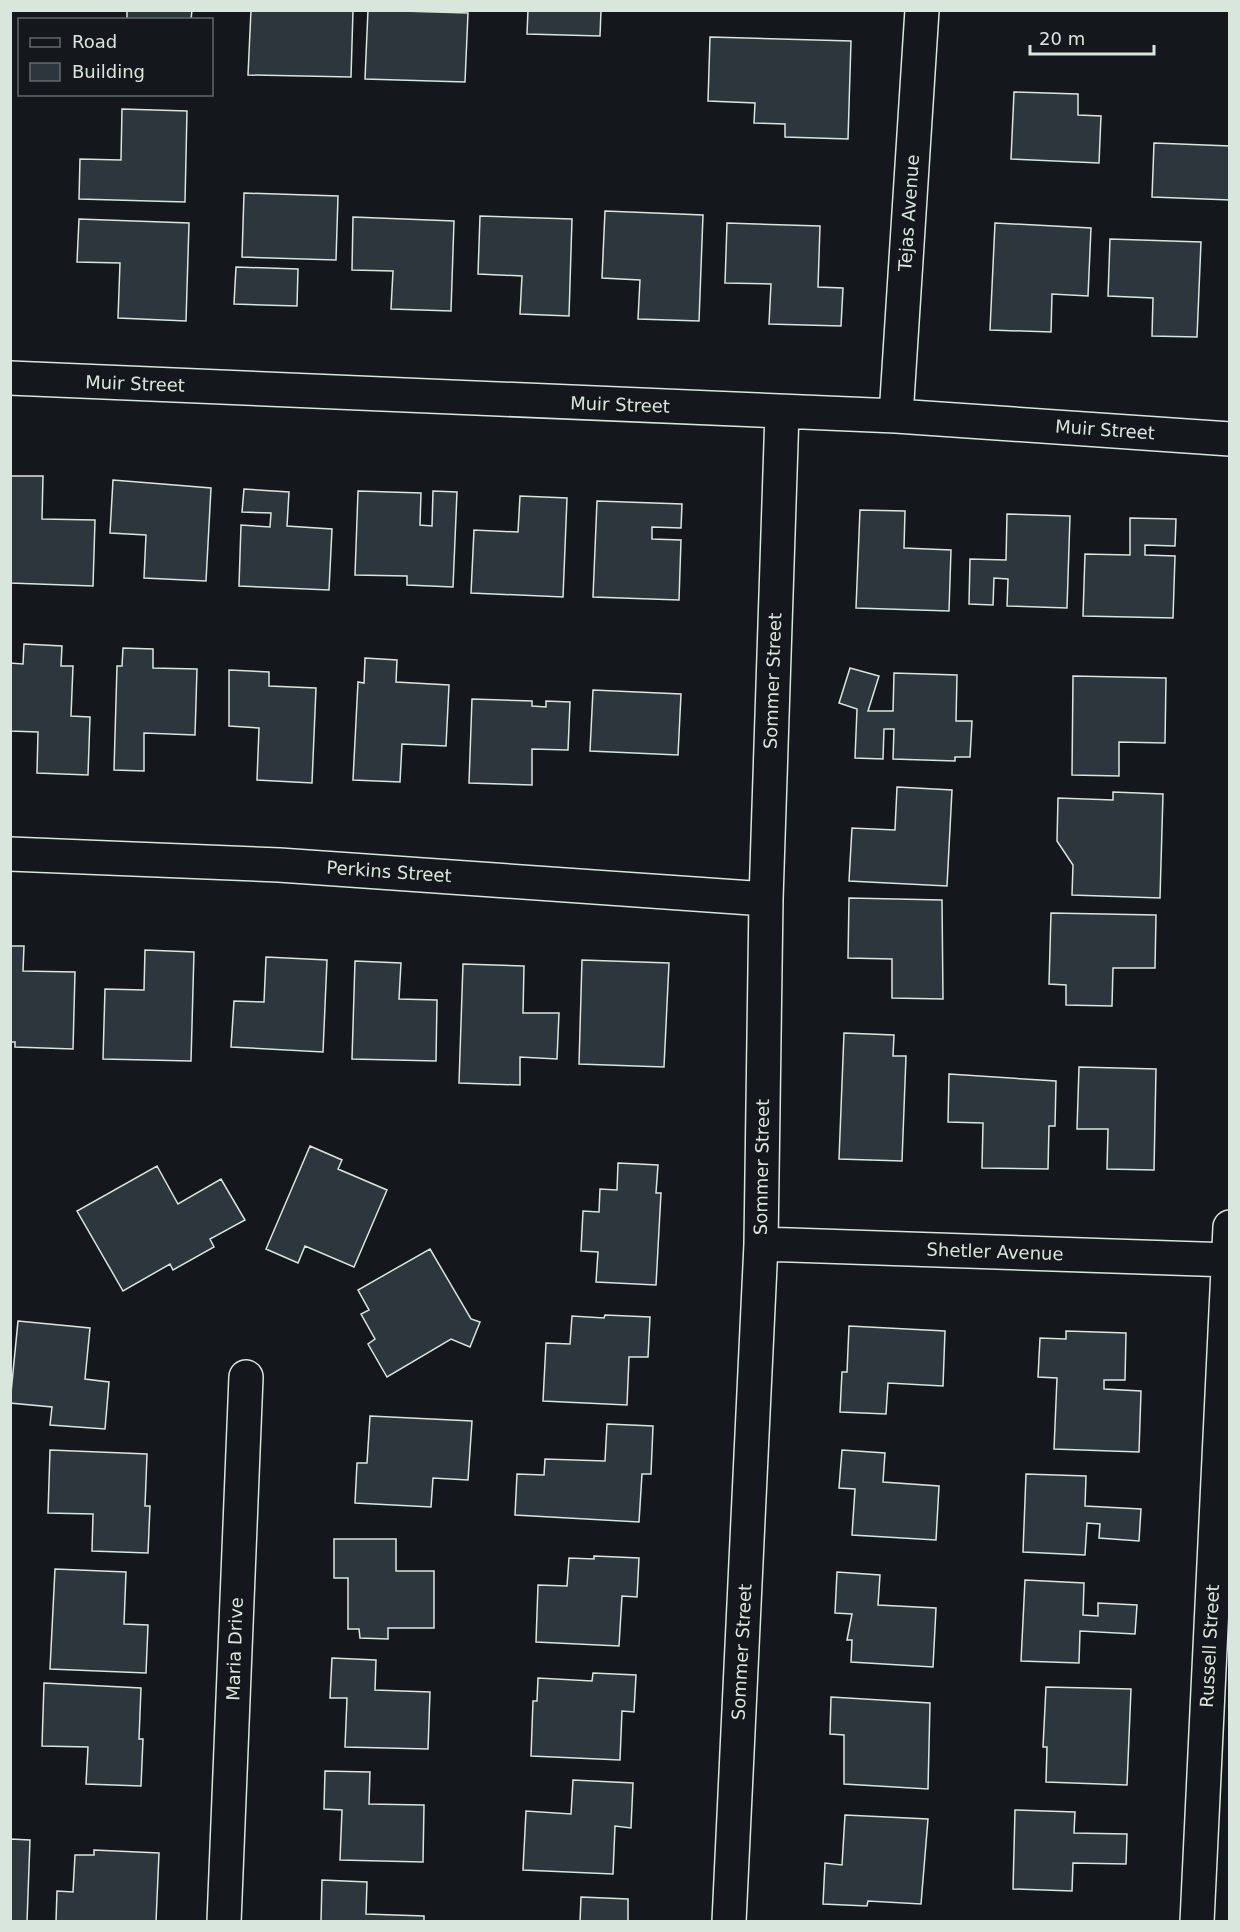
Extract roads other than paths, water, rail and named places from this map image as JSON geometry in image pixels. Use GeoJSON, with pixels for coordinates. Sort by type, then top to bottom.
{"type":"FeatureCollection","features":[{"type":"Feature","properties":{"kind":"street","name":"Tejas Avenue"},"geometry":{"type":"LineString","coordinates":[[896,416],[922,10]]}},
{"type":"Feature","properties":{"kind":"street","name":"Muir Street"},"geometry":{"type":"LineString","coordinates":[[10,378],[896,416],[1230,439]]}},
{"type":"Feature","properties":{"kind":"street","name":"Sommer Street"},"geometry":{"type":"LineString","coordinates":[[729,1922],[761,1244],[766,898],[782,412]]}},
{"type":"Feature","properties":{"kind":"street","name":"Perkins Street"},"geometry":{"type":"LineString","coordinates":[[10,854],[279,865],[766,898]]}},
{"type":"Feature","properties":{"kind":"street","name":"Russell Street"},"geometry":{"type":"LineString","coordinates":[[1197,1922],[1230,1227]]}},
{"type":"Feature","properties":{"kind":"street","name":"Shetler Avenue"},"geometry":{"type":"LineString","coordinates":[[761,1244],[1229,1260]]}},
{"type":"Feature","properties":{"kind":"street","name":"Maria Drive"},"geometry":{"type":"LineString","coordinates":[[224,1922],[246,1377]]}}]}
